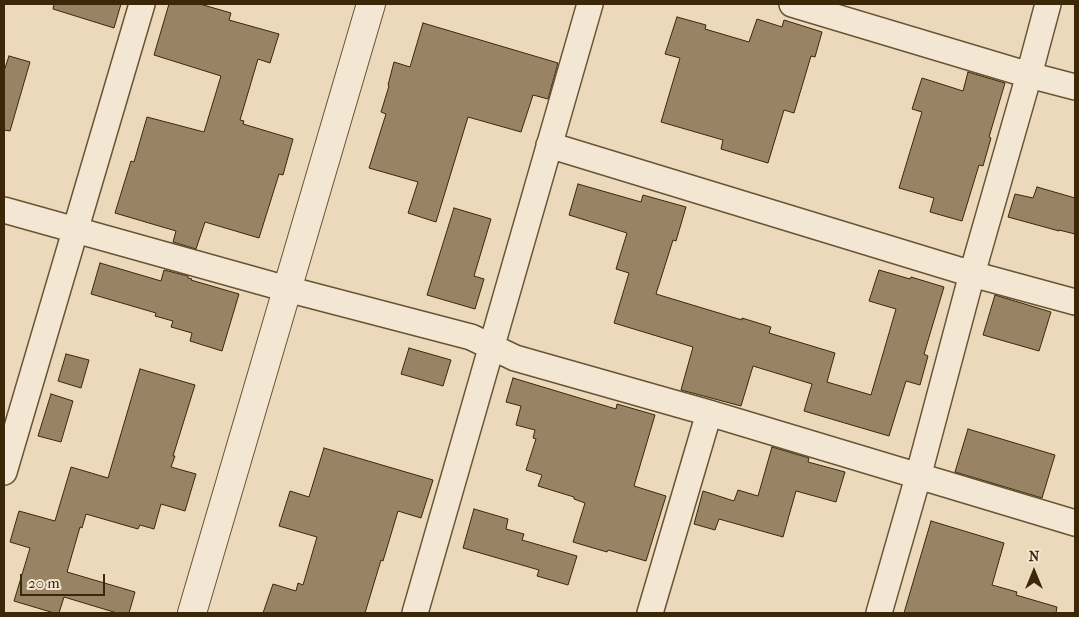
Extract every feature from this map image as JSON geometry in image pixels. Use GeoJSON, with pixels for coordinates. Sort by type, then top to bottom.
{"type":"FeatureCollection","features":[{"type":"Feature","properties":{"kind":"street"},"geometry":{"type":"LineString","coordinates":[[4,472],[142,4]]}},
{"type":"Feature","properties":{"kind":"street"},"geometry":{"type":"LineString","coordinates":[[192,613],[371,4]]}},
{"type":"Feature","properties":{"kind":"street"},"geometry":{"type":"LineString","coordinates":[[415,613],[590,4]]}},
{"type":"Feature","properties":{"kind":"street"},"geometry":{"type":"LineString","coordinates":[[792,4],[1075,87]]}},
{"type":"Feature","properties":{"kind":"street"},"geometry":{"type":"LineString","coordinates":[[879,613],[1048,4]]}},
{"type":"Feature","properties":{"kind":"street"},"geometry":{"type":"LineString","coordinates":[[549,145],[972,274],[1075,302]]}},
{"type":"Feature","properties":{"kind":"street"},"geometry":{"type":"LineString","coordinates":[[4,210],[287,289],[471,337],[515,358],[710,413],[1075,523]]}},
{"type":"Feature","properties":{"kind":"street"},"geometry":{"type":"LineString","coordinates":[[650,613],[710,413]]}},
{"type":"Feature","properties":{"kind":"building"},"geometry":{"type":"Polygon","coordinates":[[[54,4],[121,4],[114,28],[53,9],[54,4]]]}},
{"type":"Feature","properties":{"kind":"building"},"geometry":{"type":"Polygon","coordinates":[[[169,4],[200,4],[231,13],[229,20],[279,34],[270,63],[258,59],[240,120],[244,121],[243,124],[293,139],[283,175],[279,174],[259,238],[205,222],[196,249],[173,242],[176,231],[115,213],[131,161],[134,162],[147,117],[204,132],[221,76],[154,55],[169,4]]]}},
{"type":"Feature","properties":{"kind":"building"},"geometry":{"type":"Polygon","coordinates":[[[677,17],[706,25],[705,29],[749,42],[757,19],[782,27],[784,20],[822,32],[815,57],[811,56],[794,113],[784,110],[768,163],[721,149],[723,140],[661,122],[680,58],[665,54],[677,17]]]}},
{"type":"Feature","properties":{"kind":"building"},"geometry":{"type":"Polygon","coordinates":[[[423,23],[558,63],[548,99],[533,95],[521,132],[468,117],[436,222],[408,213],[418,182],[369,168],[386,114],[381,112],[394,62],[410,67],[423,23]]]}},
{"type":"Feature","properties":{"kind":"building"},"geometry":{"type":"Polygon","coordinates":[[[9,56],[30,62],[10,131],[4,130],[4,71],[9,56]]]}},
{"type":"Feature","properties":{"kind":"building"},"geometry":{"type":"Polygon","coordinates":[[[968,72],[1005,83],[989,137],[991,138],[983,166],[979,165],[962,221],[930,212],[934,198],[899,188],[922,112],[912,109],[922,78],[963,91],[968,72]]]}},
{"type":"Feature","properties":{"kind":"building"},"geometry":{"type":"Polygon","coordinates":[[[578,184],[641,202],[643,195],[686,207],[676,241],[673,240],[656,294],[771,327],[769,333],[835,353],[827,382],[871,395],[896,309],[869,301],[879,270],[944,287],[924,354],[928,356],[920,385],[906,381],[889,436],[804,411],[812,384],[753,366],[741,406],[681,390],[693,347],[614,323],[629,273],[616,269],[627,233],[569,215],[578,184]]]}},
{"type":"Feature","properties":{"kind":"building"},"geometry":{"type":"Polygon","coordinates":[[[1037,187],[1075,198],[1075,234],[1008,217],[1015,194],[1033,198],[1037,187]]]}},
{"type":"Feature","properties":{"kind":"building"},"geometry":{"type":"Polygon","coordinates":[[[454,208],[491,219],[474,276],[484,279],[475,309],[427,295],[454,208]]]}},
{"type":"Feature","properties":{"kind":"building"},"geometry":{"type":"Polygon","coordinates":[[[100,263],[161,281],[164,270],[188,276],[191,280],[239,294],[222,351],[190,341],[192,333],[171,327],[173,321],[155,316],[156,313],[91,294],[100,263]]]}},
{"type":"Feature","properties":{"kind":"building"},"geometry":{"type":"Polygon","coordinates":[[[995,295],[1051,312],[1039,351],[983,335],[995,295]]]}},
{"type":"Feature","properties":{"kind":"building"},"geometry":{"type":"Polygon","coordinates":[[[409,348],[451,360],[443,386],[401,374],[409,348]]]}},
{"type":"Feature","properties":{"kind":"building"},"geometry":{"type":"Polygon","coordinates":[[[66,354],[89,360],[81,388],[58,381],[66,354]]]}},
{"type":"Feature","properties":{"kind":"building"},"geometry":{"type":"Polygon","coordinates":[[[140,369],[195,385],[171,467],[196,474],[185,511],[161,504],[154,529],[140,525],[138,529],[86,514],[82,528],[80,527],[67,572],[135,592],[129,613],[117,613],[64,597],[59,613],[14,601],[30,548],[10,542],[19,511],[55,521],[71,467],[108,478],[140,369]]]}},
{"type":"Feature","properties":{"kind":"building"},"geometry":{"type":"Polygon","coordinates":[[[513,378],[616,409],[617,404],[655,415],[634,486],[666,496],[646,561],[573,542],[585,503],[574,499],[574,497],[538,486],[542,475],[526,470],[536,439],[533,438],[535,430],[516,425],[521,406],[506,402],[513,378]]]}},
{"type":"Feature","properties":{"kind":"building"},"geometry":{"type":"Polygon","coordinates":[[[51,394],[73,401],[61,442],[38,436],[51,394]]]}},
{"type":"Feature","properties":{"kind":"building"},"geometry":{"type":"Polygon","coordinates":[[[968,429],[1055,455],[1042,498],[955,472],[968,429]]]}},
{"type":"Feature","properties":{"kind":"building"},"geometry":{"type":"Polygon","coordinates":[[[772,447],[809,458],[808,462],[845,472],[836,502],[796,491],[783,537],[719,519],[715,530],[694,524],[703,491],[734,501],[738,490],[758,496],[772,447]]]}},
{"type":"Feature","properties":{"kind":"building"},"geometry":{"type":"Polygon","coordinates":[[[324,448],[433,480],[421,518],[398,511],[365,613],[263,613],[273,584],[296,591],[298,583],[303,585],[317,537],[279,526],[290,491],[309,497],[324,448]]]}},
{"type":"Feature","properties":{"kind":"building"},"geometry":{"type":"Polygon","coordinates":[[[474,509],[508,519],[506,529],[524,534],[522,540],[577,556],[568,585],[537,576],[539,570],[463,548],[474,509]]]}},
{"type":"Feature","properties":{"kind":"building"},"geometry":{"type":"Polygon","coordinates":[[[931,521],[1004,543],[992,585],[1017,592],[1016,595],[1057,607],[1056,613],[904,613],[931,521]]]}}]}
